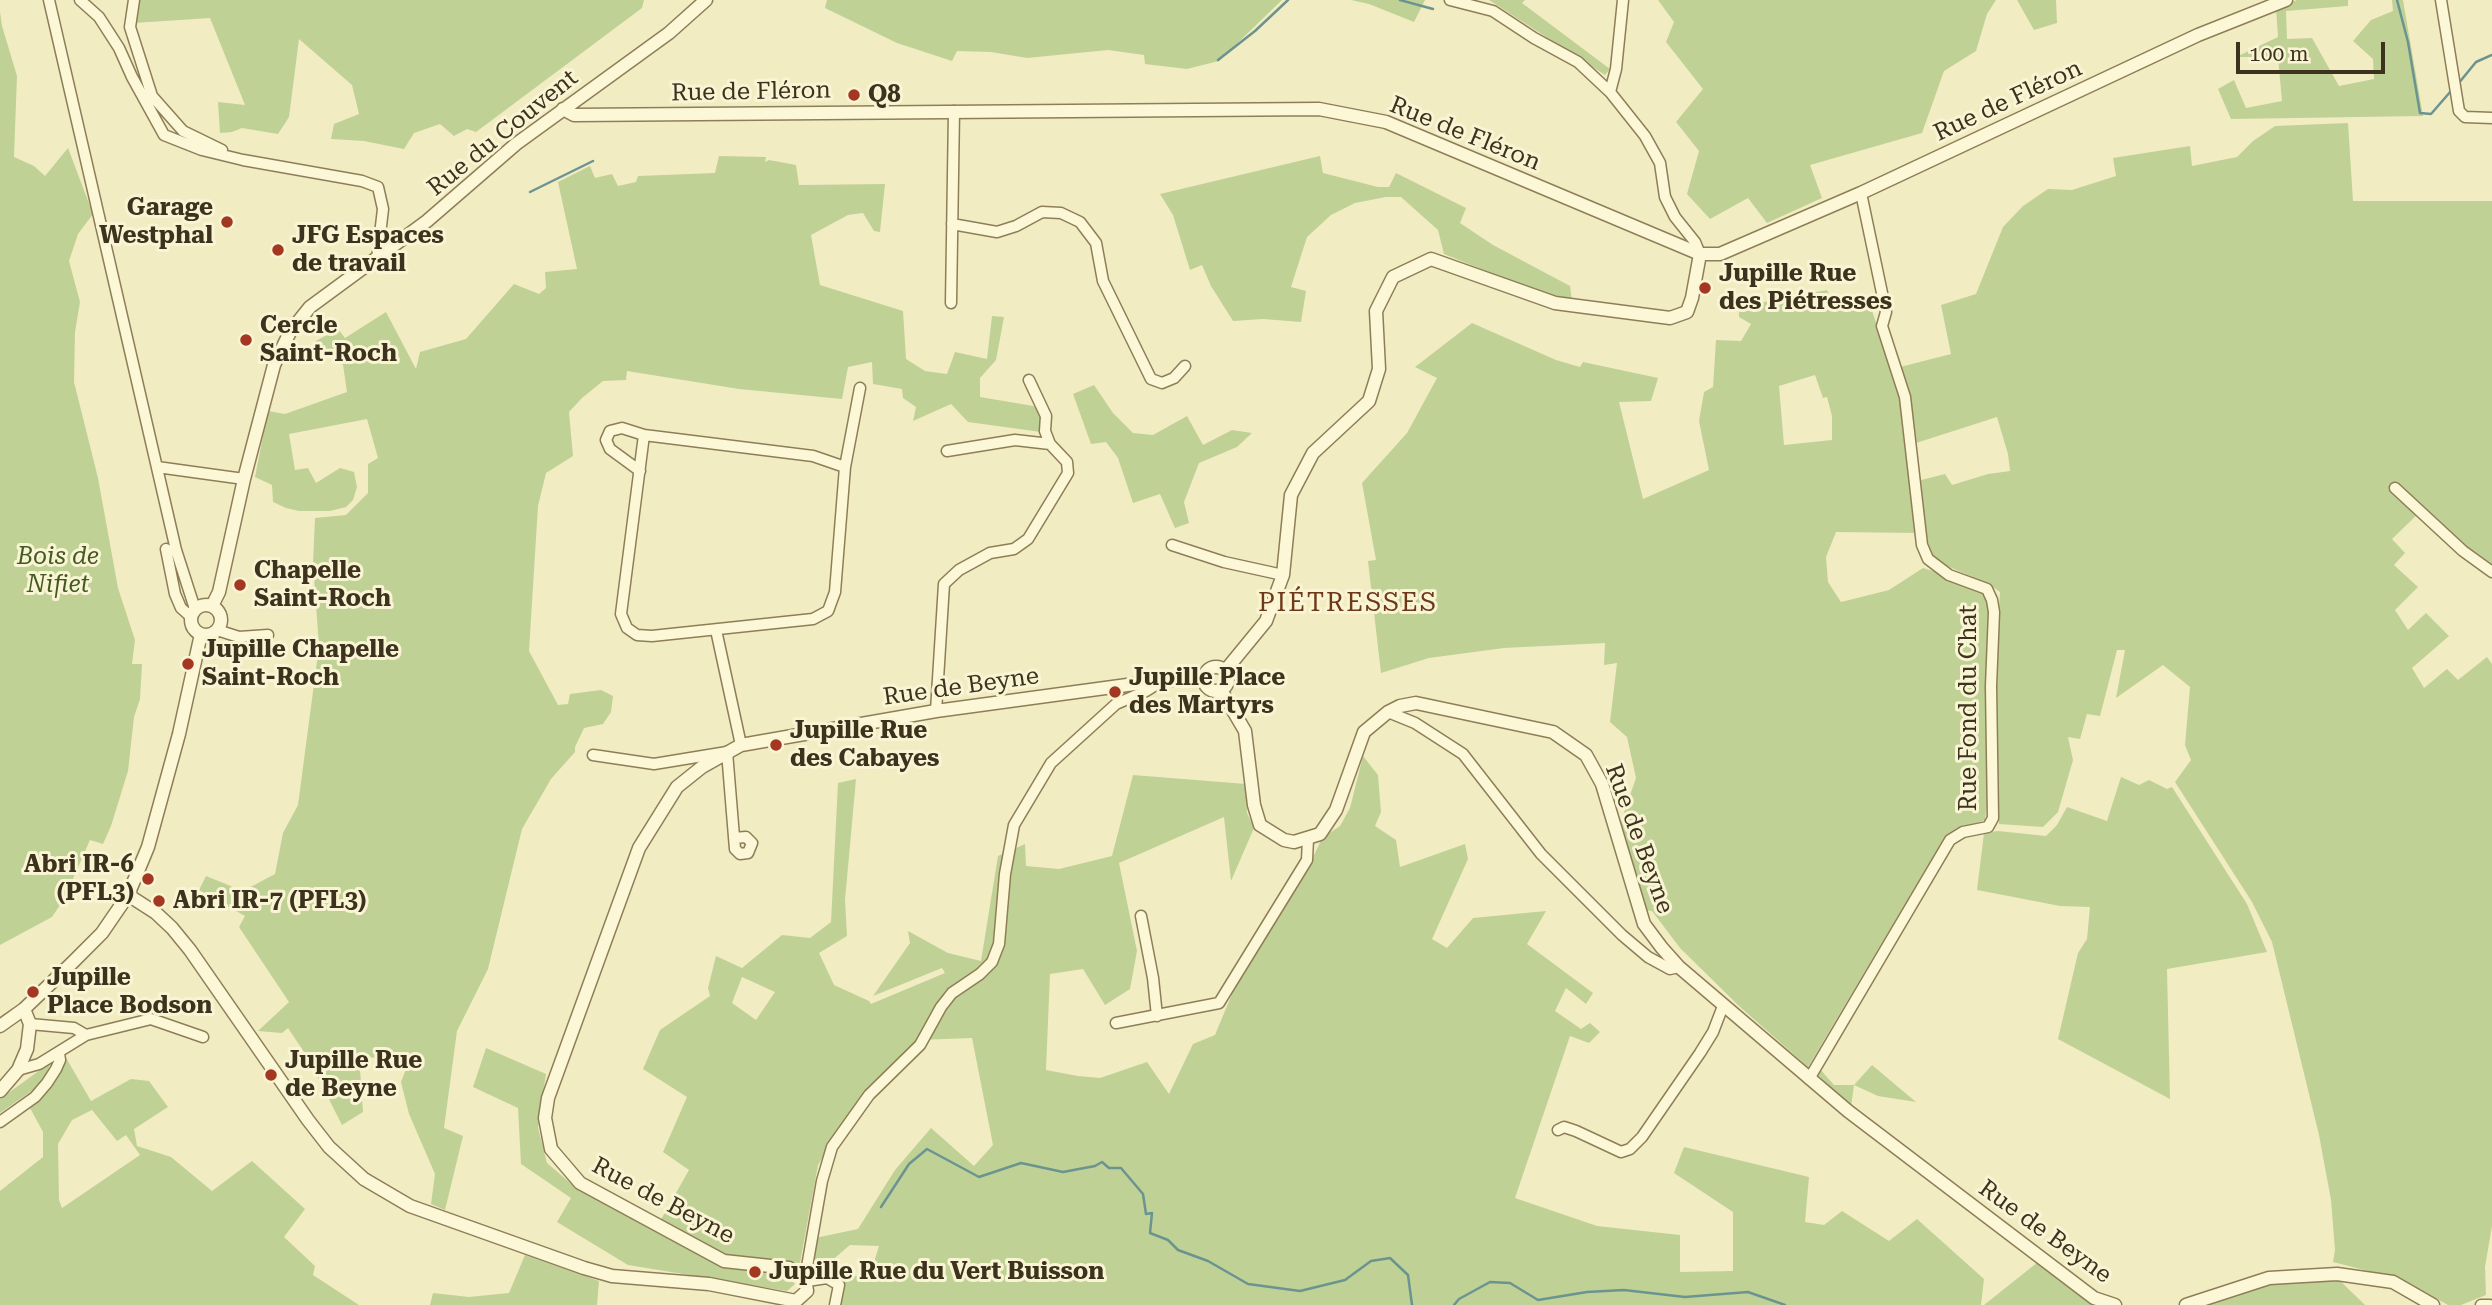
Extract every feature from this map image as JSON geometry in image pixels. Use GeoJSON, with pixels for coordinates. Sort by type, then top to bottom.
{"type":"FeatureCollection","features":[{"type":"Feature","properties":{"kind":"street"},"geometry":{"type":"LineString","coordinates":[[49,0],[176,550],[193,613],[192,625],[201,634],[217,630],[221,621],[219,612],[212,606],[205,605],[193,613]]}},
{"type":"Feature","properties":{"kind":"street"},"geometry":{"type":"LineString","coordinates":[[80,0],[99,17],[119,48],[164,135],[202,150],[243,160],[362,181],[378,187],[383,209],[377,260]]}},
{"type":"Feature","properties":{"kind":"street"},"geometry":{"type":"LineString","coordinates":[[134,0],[130,27],[152,96],[183,131],[243,160]]}},
{"type":"Feature","properties":{"kind":"street","name":"Rue du Couvent"},"geometry":{"type":"LineString","coordinates":[[212,606],[219,592],[244,479],[274,365],[290,332],[310,307],[377,260],[516,144],[669,33],[706,0]]}},
{"type":"Feature","properties":{"kind":"street"},"geometry":{"type":"LineString","coordinates":[[1610,92],[1616,69],[1623,0]]}},
{"type":"Feature","properties":{"kind":"street","name":"Rue de Fléron"},"geometry":{"type":"LineString","coordinates":[[563,109],[574,115],[1319,109],[1386,122],[1700,254],[1720,254],[1861,193],[2198,35],[2286,0]]}},
{"type":"Feature","properties":{"kind":"street"},"geometry":{"type":"LineString","coordinates":[[2441,0],[2459,111],[2465,117],[2492,118]]}},
{"type":"Feature","properties":{"kind":"street"},"geometry":{"type":"LineString","coordinates":[[1225,671],[1266,621],[1283,575],[1291,495],[1313,453],[1369,401],[1379,369],[1376,311],[1394,278],[1431,258],[1555,303],[1671,318],[1687,312],[1692,298],[1700,254],[1665,197],[1660,163],[1646,135],[1610,92],[1578,62],[1493,11],[1453,1]]}},
{"type":"Feature","properties":{"kind":"street"},"geometry":{"type":"LineString","coordinates":[[951,303],[954,111]]}},
{"type":"Feature","properties":{"kind":"street","name":"Rue Fond du Chat"},"geometry":{"type":"LineString","coordinates":[[1809,1079],[1950,840],[1963,832],[1988,827],[1993,818],[1992,600],[1987,589],[1949,575],[1928,559],[1922,545],[1905,397],[1882,326],[1886,312],[1861,193]]}},
{"type":"Feature","properties":{"kind":"street"},"geometry":{"type":"LineString","coordinates":[[953,224],[998,232],[1042,212],[1061,213],[1080,222],[1096,243],[1102,281],[1151,379],[1162,383],[1174,378],[1185,366]]}},
{"type":"Feature","properties":{"kind":"street"},"geometry":{"type":"LineString","coordinates":[[936,711],[943,584],[960,570],[990,554],[1014,549],[1028,539],[1068,473],[1067,462],[1050,444],[1045,431],[1046,416],[1029,380]]}},
{"type":"Feature","properties":{"kind":"street"},"geometry":{"type":"LineString","coordinates":[[644,435],[621,614],[627,628],[637,635],[652,636],[813,619],[828,611],[835,592],[845,467],[860,388]]}},
{"type":"Feature","properties":{"kind":"street"},"geometry":{"type":"LineString","coordinates":[[640,471],[610,449],[606,440],[610,431],[622,428],[644,435],[813,456],[845,467]]}},
{"type":"Feature","properties":{"kind":"street"},"geometry":{"type":"LineString","coordinates":[[947,451],[1015,440],[1050,444]]}},
{"type":"Feature","properties":{"kind":"street"},"geometry":{"type":"LineString","coordinates":[[157,467],[244,479]]}},
{"type":"Feature","properties":{"kind":"street"},"geometry":{"type":"LineString","coordinates":[[2395,488],[2463,551],[2492,572]]}},
{"type":"Feature","properties":{"kind":"street"},"geometry":{"type":"LineString","coordinates":[[1172,545],[1224,562],[1283,575]]}},
{"type":"Feature","properties":{"kind":"street"},"geometry":{"type":"LineString","coordinates":[[166,550],[175,594],[181,608],[193,613]]}},
{"type":"Feature","properties":{"kind":"street"},"geometry":{"type":"LineString","coordinates":[[217,630],[239,637],[268,635]]}},
{"type":"Feature","properties":{"kind":"street"},"geometry":{"type":"LineString","coordinates":[[716,631],[741,745]]}},
{"type":"Feature","properties":{"kind":"street"},"geometry":{"type":"LineString","coordinates":[[0,1026],[24,1009],[102,933],[128,895],[148,846],[176,747],[201,634]]}},
{"type":"Feature","properties":{"kind":"street"},"geometry":{"type":"LineString","coordinates":[[1211,667],[1225,671],[1228,677],[1225,688],[1215,692],[1205,686],[1204,675],[1211,667]]}},
{"type":"Feature","properties":{"kind":"street","name":"Rue de Beyne"},"geometry":{"type":"LineString","coordinates":[[128,895],[156,913],[172,928],[330,1147],[364,1179],[410,1206],[612,1276],[709,1284],[796,1301],[807,1291],[806,1279],[789,1268],[724,1261],[580,1183],[551,1149],[544,1118],[548,1098],[639,848],[677,787],[702,767],[741,745],[936,711],[1164,680],[1204,679]]}},
{"type":"Feature","properties":{"kind":"street"},"geometry":{"type":"LineString","coordinates":[[835,1305],[839,1285],[827,1278],[806,1279],[822,1181],[832,1147],[869,1095],[920,1045],[952,993],[980,974],[992,962],[999,944],[1004,874],[1014,825],[1051,763],[1116,704],[1164,680]]}},
{"type":"Feature","properties":{"kind":"street"},"geometry":{"type":"LineString","coordinates":[[1116,1023],[1219,1003],[1307,860],[1308,839],[1294,842],[1284,840],[1260,825],[1254,805],[1245,731],[1221,690]]}},
{"type":"Feature","properties":{"kind":"street","name":"Rue de Beyne"},"geometry":{"type":"LineString","coordinates":[[1308,839],[1320,834],[1336,810],[1364,732],[1388,712],[1400,706],[1416,703],[1553,732],[1586,755],[1602,784],[1644,924],[1679,967],[1848,1111],[2094,1298],[2115,1305]]}},
{"type":"Feature","properties":{"kind":"street"},"geometry":{"type":"LineString","coordinates":[[1388,712],[1415,723],[1463,754],[1541,854],[1622,935],[1648,957],[1670,969],[1679,967]]}},
{"type":"Feature","properties":{"kind":"street"},"geometry":{"type":"LineString","coordinates":[[593,755],[654,764],[726,752],[734,838]]}},
{"type":"Feature","properties":{"kind":"street"},"geometry":{"type":"LineString","coordinates":[[1141,916],[1157,1016]]}},
{"type":"Feature","properties":{"kind":"street"},"geometry":{"type":"LineString","coordinates":[[1558,1130],[1564,1127],[1621,1152],[1630,1150],[1642,1137],[1700,1053],[1713,1032],[1723,1006]]}},
{"type":"Feature","properties":{"kind":"street"},"geometry":{"type":"LineString","coordinates":[[0,1091],[18,1070],[27,1049],[30,1024],[24,1009]]}},
{"type":"Feature","properties":{"kind":"street"},"geometry":{"type":"LineString","coordinates":[[18,1070],[29,1069],[86,1035],[151,1019],[203,1037]]}},
{"type":"Feature","properties":{"kind":"street"},"geometry":{"type":"LineString","coordinates":[[30,1024],[75,1028],[86,1035]]}},
{"type":"Feature","properties":{"kind":"street"},"geometry":{"type":"LineString","coordinates":[[0,1122],[35,1097],[47,1083],[60,1060],[59,1053]]}},
{"type":"Feature","properties":{"kind":"street"},"geometry":{"type":"LineString","coordinates":[[2186,1305],[2269,1278],[2337,1274],[2393,1282],[2433,1305]]}},
{"type":"Feature","properties":{"kind":"street"},"geometry":{"type":"LineString","coordinates":[[2481,1305],[2490,1305]]}},
{"type":"Feature","properties":{"kind":"green space"},"geometry":{"type":"Polygon","coordinates":[[[136,0],[644,0],[642,8],[476,132],[467,129],[454,136],[440,124],[414,133],[404,149],[364,141],[331,139],[334,124],[359,114],[352,85],[299,39],[289,117],[278,134],[242,128],[220,133],[218,102],[245,105],[210,18],[134,23],[136,0]]]}},
{"type":"Feature","properties":{"kind":"green space"},"geometry":{"type":"Polygon","coordinates":[[[827,0],[1282,0],[1219,61],[1187,69],[1145,64],[1144,55],[1108,50],[1027,58],[991,52],[957,51],[952,61],[897,43],[825,8],[827,0]]]}},
{"type":"Feature","properties":{"kind":"green space"},"geometry":{"type":"Polygon","coordinates":[[[1351,0],[1425,0],[1414,22],[1369,4],[1351,0]]]}},
{"type":"Feature","properties":{"kind":"green space"},"geometry":{"type":"Polygon","coordinates":[[[1489,0],[1525,0],[1522,3],[1610,69],[1605,75],[1489,0]]]}},
{"type":"Feature","properties":{"kind":"green space"},"geometry":{"type":"Polygon","coordinates":[[[1658,0],[1996,0],[1987,14],[1976,51],[1944,71],[1922,133],[1810,165],[1822,198],[1767,223],[1748,198],[1710,219],[1687,194],[1699,151],[1676,122],[1703,89],[1666,42],[1674,22],[1658,0]]]}},
{"type":"Feature","properties":{"kind":"green space"},"geometry":{"type":"Polygon","coordinates":[[[2017,0],[2056,0],[2057,23],[2034,30],[2017,0]]]}},
{"type":"Feature","properties":{"kind":"green space"},"geometry":{"type":"Polygon","coordinates":[[[2297,0],[2348,0],[2348,6],[2286,11],[2287,39],[2312,38],[2339,86],[2374,79],[2373,59],[2353,41],[2371,20],[2393,11],[2392,0],[2403,0],[2423,116],[2231,119],[2218,89],[2234,80],[2246,108],[2282,101],[2278,57],[2236,57],[2278,37],[2276,8],[2297,0]]]}},
{"type":"Feature","properties":{"kind":"green space","name":"Bois de Nifiet"},"geometry":{"type":"Polygon","coordinates":[[[0,12],[17,76],[14,157],[34,166],[45,176],[68,148],[93,214],[78,234],[69,261],[80,302],[75,332],[74,382],[98,478],[118,588],[135,640],[132,664],[142,664],[140,699],[134,717],[128,771],[103,844],[90,840],[64,899],[52,917],[0,945],[0,12]]]}},
{"type":"Feature","properties":{"kind":"green space"},"geometry":{"type":"Polygon","coordinates":[[[2348,123],[2353,201],[2492,201],[2492,571],[2423,509],[2392,539],[2405,553],[2394,565],[2418,587],[2395,610],[2408,630],[2426,613],[2449,636],[2412,668],[2424,688],[2447,669],[2458,680],[2487,657],[2492,664],[2492,1226],[2485,1267],[2486,1295],[2461,1305],[2448,1305],[2403,1280],[2333,1262],[2335,1250],[2331,1200],[2319,1135],[2272,942],[2252,902],[2175,782],[2191,760],[2185,745],[2190,687],[2163,665],[2116,698],[2125,650],[2117,650],[2100,716],[2087,714],[2080,739],[2068,737],[2073,760],[2058,812],[2043,827],[1999,824],[1994,689],[2000,592],[1943,564],[1932,555],[1924,530],[1921,480],[1945,474],[1952,485],[1988,474],[2010,471],[2008,454],[1997,417],[1913,444],[1900,367],[1951,354],[1941,305],[1976,294],[2003,227],[2023,206],[2048,189],[2072,190],[2116,176],[2113,158],[2190,146],[2192,166],[2237,157],[2253,141],[2275,126],[2348,123]]]}},
{"type":"Feature","properties":{"kind":"green space"},"geometry":{"type":"Polygon","coordinates":[[[719,156],[766,157],[765,162],[769,160],[796,165],[799,185],[885,184],[880,232],[874,231],[863,213],[848,215],[811,235],[820,285],[903,311],[906,359],[925,371],[947,374],[955,352],[987,359],[992,316],[1004,317],[996,360],[980,378],[980,397],[1039,407],[1045,414],[1041,432],[968,422],[951,404],[913,421],[916,407],[903,398],[902,389],[873,384],[872,362],[848,367],[842,399],[739,389],[627,371],[626,380],[603,381],[569,412],[573,456],[546,473],[538,506],[529,651],[558,705],[568,704],[570,694],[601,690],[613,696],[611,712],[603,724],[584,728],[575,752],[551,779],[522,829],[488,969],[457,1031],[444,1128],[463,1136],[445,1210],[431,1204],[435,1174],[409,1114],[401,1082],[408,1064],[359,1055],[363,1112],[342,1125],[308,1058],[288,1028],[282,1033],[258,1031],[289,1002],[239,927],[245,916],[199,890],[206,876],[243,891],[275,874],[283,833],[298,805],[319,646],[313,563],[315,518],[346,515],[368,493],[368,464],[378,458],[367,419],[289,434],[295,470],[308,468],[316,483],[340,468],[354,472],[357,487],[353,500],[346,507],[330,511],[299,511],[286,508],[273,502],[272,485],[255,477],[268,411],[285,414],[347,392],[343,365],[330,355],[318,351],[314,342],[338,329],[345,338],[386,312],[416,369],[420,352],[466,339],[514,284],[539,294],[546,288],[545,272],[577,269],[558,182],[590,166],[595,178],[612,174],[618,186],[636,182],[638,176],[715,173],[719,156]]]}},
{"type":"Feature","properties":{"kind":"green space"},"geometry":{"type":"Polygon","coordinates":[[[1320,156],[1323,173],[1378,187],[1389,187],[1396,173],[1466,208],[1460,223],[1493,245],[1570,286],[1572,301],[1538,292],[1444,254],[1438,230],[1401,197],[1386,197],[1355,203],[1331,215],[1307,237],[1291,287],[1306,291],[1301,322],[1263,319],[1233,321],[1211,286],[1202,265],[1190,270],[1173,215],[1160,194],[1320,156]]]}},
{"type":"Feature","properties":{"kind":"green space"},"geometry":{"type":"Polygon","coordinates":[[[1827,290],[1835,308],[1869,302],[1901,396],[1919,533],[1836,532],[1826,557],[1828,582],[1841,602],[1889,590],[1923,568],[1943,574],[1983,594],[1989,610],[1989,791],[1985,820],[1958,830],[1943,840],[1808,1067],[1739,1006],[1680,948],[1652,911],[1642,910],[1620,824],[1636,778],[1627,737],[1610,722],[1617,663],[1604,665],[1605,643],[1504,648],[1429,658],[1381,673],[1368,561],[1376,560],[1362,483],[1407,433],[1437,378],[1415,367],[1472,323],[1556,360],[1580,367],[1583,362],[1658,378],[1651,401],[1619,402],[1643,499],[1709,470],[1699,421],[1704,392],[1713,387],[1716,340],[1741,341],[1751,324],[1739,317],[1739,307],[1827,290]],[[1815,375],[1779,386],[1784,445],[1832,440],[1832,416],[1827,397],[1823,398],[1815,375]]]}},
{"type":"Feature","properties":{"kind":"green space"},"geometry":{"type":"Polygon","coordinates":[[[1094,385],[1113,413],[1133,433],[1153,435],[1187,416],[1203,445],[1232,430],[1252,433],[1237,447],[1199,463],[1184,502],[1189,523],[1175,528],[1160,494],[1133,503],[1118,458],[1106,442],[1091,444],[1073,394],[1094,385]]]}},
{"type":"Feature","properties":{"kind":"green space"},"geometry":{"type":"Polygon","coordinates":[[[1363,756],[1378,775],[1381,812],[1375,826],[1396,840],[1400,867],[1465,844],[1468,859],[1432,939],[1447,948],[1473,918],[1546,911],[1527,944],[1593,993],[1586,1004],[1566,988],[1555,1011],[1581,1029],[1590,1023],[1600,1032],[1589,1043],[1570,1036],[1515,1198],[1597,1226],[1680,1235],[1680,1272],[1733,1271],[1733,1212],[1674,1173],[1684,1147],[1809,1177],[1805,1222],[1824,1225],[1842,1211],[1889,1241],[1917,1219],[1984,1279],[1981,1305],[836,1305],[842,1277],[870,1275],[879,1246],[850,1245],[830,1262],[809,1259],[815,1238],[858,1229],[895,1170],[931,1128],[974,1166],[993,1145],[972,1038],[918,1040],[865,1091],[818,1165],[800,1263],[726,1259],[659,1223],[689,1170],[663,1152],[687,1097],[643,1069],[660,1030],[710,996],[708,988],[716,956],[742,968],[782,935],[810,938],[831,922],[838,783],[856,779],[845,900],[847,936],[819,953],[834,985],[871,1004],[945,973],[942,968],[873,996],[910,943],[908,931],[948,953],[981,961],[998,856],[1025,844],[1026,866],[1059,869],[1112,856],[1133,775],[1246,784],[1247,813],[1254,828],[1231,881],[1224,817],[1119,863],[1137,951],[1130,989],[1105,1005],[1083,969],[1050,974],[1046,1070],[1100,1078],[1147,1062],[1169,1094],[1193,1044],[1215,1035],[1237,982],[1310,864],[1322,838],[1340,826],[1350,808],[1363,756]],[[742,977],[732,1003],[756,1020],[775,992],[742,977]]]}},
{"type":"Feature","properties":{"kind":"green space"},"geometry":{"type":"Polygon","coordinates":[[[2121,777],[2139,785],[2149,780],[2167,789],[2172,787],[2247,904],[2267,952],[2167,969],[2170,1099],[2058,1039],[2078,953],[2087,939],[2090,907],[2060,906],[1977,890],[1984,833],[1998,831],[2046,836],[2057,825],[2067,807],[2107,821],[2121,777]]]}},
{"type":"Feature","properties":{"kind":"green space"},"geometry":{"type":"Polygon","coordinates":[[[486,1048],[546,1074],[538,1128],[547,1163],[575,1187],[692,1251],[729,1266],[786,1275],[795,1284],[787,1291],[628,1265],[557,1222],[571,1198],[521,1164],[518,1108],[473,1087],[486,1048]]]}},
{"type":"Feature","properties":{"kind":"green space"},"geometry":{"type":"Polygon","coordinates":[[[65,1056],[91,1101],[131,1079],[149,1081],[168,1107],[134,1129],[137,1146],[171,1157],[212,1191],[252,1161],[305,1209],[284,1237],[315,1266],[313,1275],[359,1305],[0,1305],[0,1191],[43,1157],[43,1132],[30,1108],[51,1085],[65,1061],[65,1056]],[[92,1110],[72,1120],[58,1144],[59,1200],[62,1208],[140,1155],[126,1135],[117,1141],[92,1110]]]}},
{"type":"Feature","properties":{"kind":"green space"},"geometry":{"type":"Polygon","coordinates":[[[51,1062],[43,1083],[0,1113],[0,1099],[51,1062]]]}},
{"type":"Feature","properties":{"kind":"green space"},"geometry":{"type":"Polygon","coordinates":[[[1872,1065],[1916,1102],[1878,1096],[1854,1085],[1872,1065]]]}},
{"type":"Feature","properties":{"kind":"green space"},"geometry":{"type":"Polygon","coordinates":[[[1819,1068],[1834,1085],[1854,1085],[1851,1107],[1816,1073],[1819,1068]]]}},
{"type":"Feature","properties":{"kind":"green space"},"geometry":{"type":"Polygon","coordinates":[[[525,1255],[599,1281],[597,1305],[430,1305],[433,1293],[469,1297],[509,1293],[525,1255]]]}},
{"type":"Feature","properties":{"kind":"green space"},"geometry":{"type":"Polygon","coordinates":[[[2038,1262],[2086,1300],[2095,1305],[1984,1305],[2038,1262]]]}},
{"type":"Feature","properties":{"kind":"green space"},"geometry":{"type":"Polygon","coordinates":[[[2332,1273],[2365,1305],[2199,1305],[2260,1285],[2332,1273]]]}},
{"type":"Feature","properties":{"kind":"waterway"},"geometry":{"type":"LineString","coordinates":[[1218,60],[1288,0]]}},
{"type":"Feature","properties":{"kind":"waterway"},"geometry":{"type":"LineString","coordinates":[[1400,0],[1433,9]]}},
{"type":"Feature","properties":{"kind":"waterway"},"geometry":{"type":"LineString","coordinates":[[2397,0],[2408,42],[2420,113],[2431,114],[2451,91]]}},
{"type":"Feature","properties":{"kind":"waterway"},"geometry":{"type":"LineString","coordinates":[[2458,84],[2476,62],[2492,55]]}},
{"type":"Feature","properties":{"kind":"waterway"},"geometry":{"type":"LineString","coordinates":[[530,192],[593,161]]}},
{"type":"Feature","properties":{"kind":"waterway"},"geometry":{"type":"LineString","coordinates":[[881,1207],[909,1164],[927,1149],[979,1177],[1021,1163],[1063,1172],[1095,1166],[1102,1162],[1109,1168],[1121,1168],[1143,1194],[1146,1214],[1152,1213],[1150,1233],[1168,1240],[1178,1250],[1208,1261],[1248,1284],[1300,1291],[1345,1280],[1371,1261],[1390,1258],[1408,1275],[1412,1305]]}},
{"type":"Feature","properties":{"kind":"waterway"},"geometry":{"type":"LineString","coordinates":[[1454,1305],[1459,1299],[1490,1282],[1510,1283],[1538,1300],[1587,1292],[1624,1290],[1685,1297],[1748,1292],[1785,1305]]}},
{"type":"Feature","properties":{"kind":"place","name":"Q8"},"geometry":{"type":"Point","coordinates":[854,95]}},
{"type":"Feature","properties":{"kind":"place","name":"Garage Westphal"},"geometry":{"type":"Point","coordinates":[227,222]}},
{"type":"Feature","properties":{"kind":"place","name":"JFG Espaces de travail"},"geometry":{"type":"Point","coordinates":[278,250]}},
{"type":"Feature","properties":{"kind":"place","name":"Jupille Rue des Piétresses"},"geometry":{"type":"Point","coordinates":[1705,288]}},
{"type":"Feature","properties":{"kind":"place","name":"Cercle Saint-Roch"},"geometry":{"type":"Point","coordinates":[246,340]}},
{"type":"Feature","properties":{"kind":"place","name":"Chapelle Saint-Roch"},"geometry":{"type":"Point","coordinates":[240,585]}},
{"type":"Feature","properties":{"kind":"place","name":"Jupille Chapelle Saint-Roch"},"geometry":{"type":"Point","coordinates":[188,664]}},
{"type":"Feature","properties":{"kind":"place","name":"Jupille Place des Martyrs"},"geometry":{"type":"Point","coordinates":[1115,692]}},
{"type":"Feature","properties":{"kind":"place","name":"Jupille Rue des Cabayes"},"geometry":{"type":"Point","coordinates":[776,745]}},
{"type":"Feature","properties":{"kind":"place","name":"Abri IR-6 (PFL3)"},"geometry":{"type":"Point","coordinates":[148,879]}},
{"type":"Feature","properties":{"kind":"place","name":"Abri IR-7 (PFL3)"},"geometry":{"type":"Point","coordinates":[159,901]}},
{"type":"Feature","properties":{"kind":"place","name":"Jupille Place Bodson"},"geometry":{"type":"Point","coordinates":[33,992]}},
{"type":"Feature","properties":{"kind":"place","name":"Jupille Rue de Beyne"},"geometry":{"type":"Point","coordinates":[271,1075]}},
{"type":"Feature","properties":{"kind":"place","name":"Jupille Rue du Vert Buisson"},"geometry":{"type":"Point","coordinates":[755,1272]}},
{"type":"Feature","properties":{"kind":"district","name":"PIÉTRESSES"},"geometry":{"type":"Point","coordinates":[1348,603]}}]}
